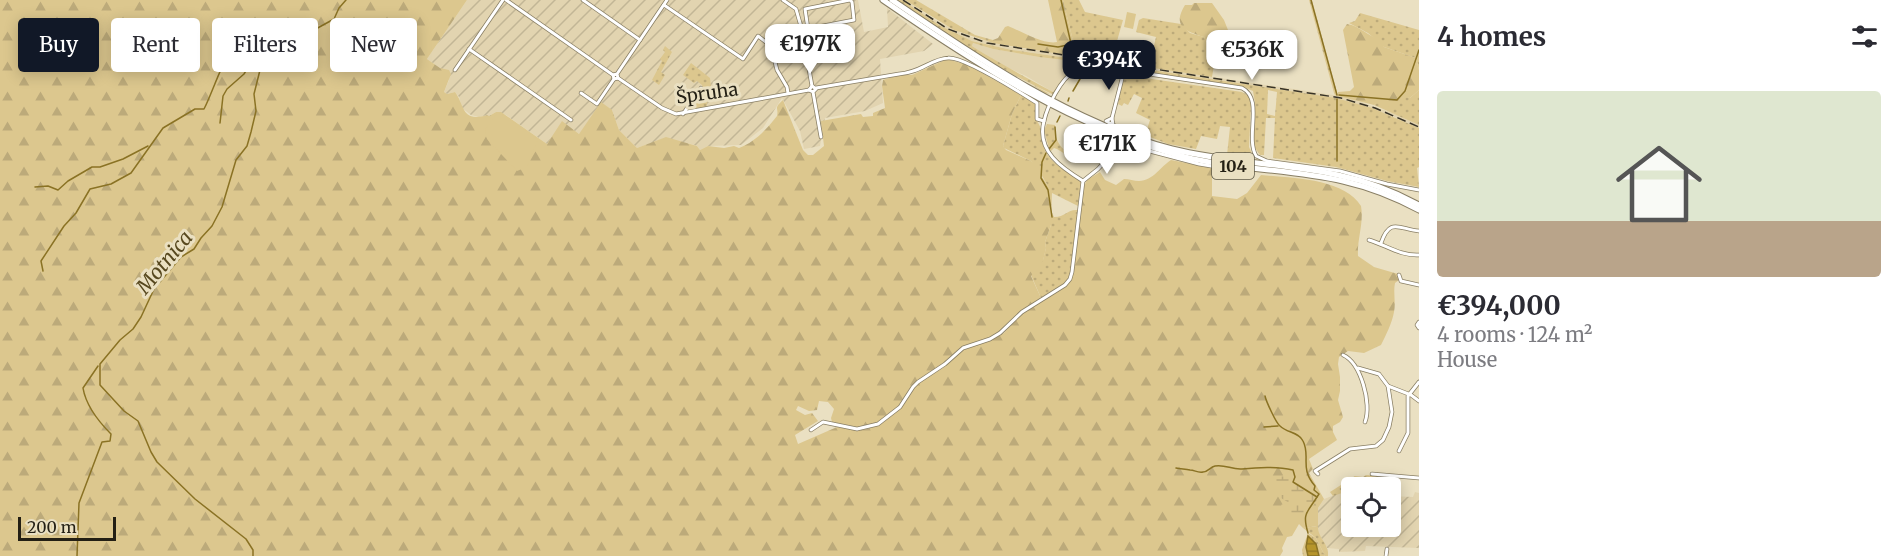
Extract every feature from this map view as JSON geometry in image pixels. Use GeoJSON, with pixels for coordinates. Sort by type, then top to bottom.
{"type":"FeatureCollection","features":[{"type":"Feature","properties":{"kind":"main road","name":"104"},"geometry":{"type":"LineString","coordinates":[[882,0],[986,65],[1112,133],[1158,149],[1217,164],[1343,181],[1379,192],[1419,210]]}},
{"type":"Feature","properties":{"kind":"main road","name":"104"},"geometry":{"type":"LineString","coordinates":[[892,0],[986,65]]}},
{"type":"Feature","properties":{"kind":"main road","name":"104"},"geometry":{"type":"LineString","coordinates":[[1052,102],[1158,145],[1227,160],[1339,175],[1378,186],[1419,205]]}},
{"type":"Feature","properties":{"kind":"street"},"geometry":{"type":"LineString","coordinates":[[455,70],[505,0]]}},
{"type":"Feature","properties":{"kind":"street","name":"Špruha"},"geometry":{"type":"LineString","coordinates":[[505,0],[669,112],[683,114],[809,90]]}},
{"type":"Feature","properties":{"kind":"street"},"geometry":{"type":"LineString","coordinates":[[583,0],[640,40]]}},
{"type":"Feature","properties":{"kind":"street"},"geometry":{"type":"LineString","coordinates":[[581,93],[597,104],[667,0]]}},
{"type":"Feature","properties":{"kind":"street"},"geometry":{"type":"LineString","coordinates":[[783,0],[796,9],[802,30],[814,87],[813,93],[821,137]]}},
{"type":"Feature","properties":{"kind":"street"},"geometry":{"type":"LineString","coordinates":[[802,30],[808,29],[854,20],[852,2],[850,0],[805,9],[808,29]]}},
{"type":"Feature","properties":{"kind":"street"},"geometry":{"type":"LineString","coordinates":[[664,5],[743,59],[758,36],[771,46],[777,70],[788,93]]}},
{"type":"Feature","properties":{"kind":"street"},"geometry":{"type":"LineString","coordinates":[[807,57],[840,50],[836,33]]}},
{"type":"Feature","properties":{"kind":"street"},"geometry":{"type":"LineString","coordinates":[[470,50],[571,120]]}},
{"type":"Feature","properties":{"kind":"street"},"geometry":{"type":"LineString","coordinates":[[813,93],[809,90],[814,87],[911,73],[950,57],[973,67],[1037,103],[1037,119],[1044,121]]}},
{"type":"Feature","properties":{"kind":"street"},"geometry":{"type":"LineString","coordinates":[[1083,181],[1050,156],[1044,139],[1044,121],[1066,79],[1083,68],[1097,67],[1229,86],[1247,91],[1253,102],[1251,144],[1256,156],[1340,171],[1419,190]]}},
{"type":"Feature","properties":{"kind":"street"},"geometry":{"type":"LineString","coordinates":[[1123,129],[1106,121],[1112,118],[1124,71]]}},
{"type":"Feature","properties":{"kind":"street"},"geometry":{"type":"LineString","coordinates":[[683,114],[701,88]]}},
{"type":"Feature","properties":{"kind":"street"},"geometry":{"type":"LineString","coordinates":[[1085,147],[1092,140],[1112,154]]}},
{"type":"Feature","properties":{"kind":"street"},"geometry":{"type":"LineString","coordinates":[[811,430],[823,422],[857,429],[878,424],[900,407],[918,382],[945,364],[963,348],[990,339],[1000,333],[1022,312],[1065,285],[1072,272],[1083,181],[1098,170],[1112,154],[1142,149],[1168,157],[1247,172]]}},
{"type":"Feature","properties":{"kind":"street"},"geometry":{"type":"LineString","coordinates":[[1381,243],[1386,231],[1394,226],[1400,225],[1419,231]]}},
{"type":"Feature","properties":{"kind":"street"},"geometry":{"type":"LineString","coordinates":[[1369,240],[1381,243],[1395,251],[1419,255]]}},
{"type":"Feature","properties":{"kind":"street"},"geometry":{"type":"LineString","coordinates":[[1399,275],[1401,281],[1419,285]]}},
{"type":"Feature","properties":{"kind":"street"},"geometry":{"type":"LineString","coordinates":[[1419,322],[1417,326],[1419,328]]}},
{"type":"Feature","properties":{"kind":"street"},"geometry":{"type":"LineString","coordinates":[[1343,355],[1348,356],[1358,368],[1367,399],[1365,422]]}},
{"type":"Feature","properties":{"kind":"street"},"geometry":{"type":"LineString","coordinates":[[1318,474],[1316,471],[1345,452],[1355,448],[1376,446],[1383,440],[1389,428],[1392,412],[1388,386],[1379,374],[1358,368]]}},
{"type":"Feature","properties":{"kind":"street"},"geometry":{"type":"LineString","coordinates":[[1399,451],[1408,433],[1409,394],[1419,382]]}},
{"type":"Feature","properties":{"kind":"street"},"geometry":{"type":"LineString","coordinates":[[1388,386],[1409,394],[1419,401]]}},
{"type":"Feature","properties":{"kind":"street"},"geometry":{"type":"LineString","coordinates":[[1372,474],[1419,478]]}},
{"type":"Feature","properties":{"kind":"street"},"geometry":{"type":"LineString","coordinates":[[1386,556],[1387,549]]}},
{"type":"Feature","properties":{"kind":"shaded area"},"geometry":{"type":"Polygon","coordinates":[[[467,0],[858,0],[864,32],[888,27],[887,8],[933,44],[924,51],[880,59],[883,103],[865,111],[825,118],[820,146],[804,149],[800,131],[782,98],[763,128],[741,145],[708,146],[700,150],[697,146],[665,138],[637,148],[619,130],[612,110],[579,134],[573,130],[547,144],[506,115],[496,112],[489,116],[471,115],[462,108],[455,92],[447,94],[444,92],[449,80],[440,68],[427,59],[467,0]]]}},
{"type":"Feature","properties":{"kind":"shaded area"},"geometry":{"type":"Polygon","coordinates":[[[902,0],[967,36],[1007,46],[1111,62],[1110,64],[1012,50],[972,41],[939,25],[902,0]]]}},
{"type":"Feature","properties":{"kind":"shaded area"},"geometry":{"type":"Polygon","coordinates":[[[973,43],[993,49],[1080,62],[1082,67],[1075,70],[1072,68],[1053,92],[1004,66],[972,46],[973,43]]]}},
{"type":"Feature","properties":{"kind":"shaded area"},"geometry":{"type":"Polygon","coordinates":[[[1113,62],[1346,97],[1395,114],[1419,125],[1419,128],[1390,115],[1339,99],[1112,64],[1113,62]]]}},
{"type":"Feature","properties":{"kind":"shaded area"},"geometry":{"type":"Polygon","coordinates":[[[1415,492],[1419,493],[1419,548],[1366,546],[1365,551],[1339,552],[1339,549],[1327,548],[1317,531],[1318,508],[1324,499],[1341,493],[1341,537],[1401,537],[1401,496],[1413,497],[1415,492]]]}},
{"type":"Feature","properties":{"kind":"shaded area"},"geometry":{"type":"Polygon","coordinates":[[[1308,536],[1316,544],[1319,556],[1308,556],[1306,547],[1308,536]]]}},
{"type":"Feature","properties":{"kind":"green space"},"geometry":{"type":"Polygon","coordinates":[[[0,0],[467,0],[427,59],[440,68],[449,70],[451,74],[444,92],[447,94],[455,92],[468,115],[479,117],[501,112],[547,144],[562,121],[579,134],[601,102],[612,110],[619,130],[637,148],[666,137],[697,146],[700,150],[708,146],[739,148],[755,139],[769,126],[777,116],[777,107],[783,100],[803,150],[808,155],[813,155],[824,146],[821,121],[861,114],[863,117],[873,116],[873,113],[885,108],[883,80],[898,75],[912,75],[947,59],[968,65],[1021,95],[1012,114],[1003,146],[1006,150],[1031,161],[1041,169],[1042,177],[1052,192],[1051,225],[1045,242],[1043,261],[1031,276],[1041,298],[1028,307],[1002,331],[964,346],[949,360],[917,381],[902,404],[879,423],[856,427],[832,422],[834,409],[828,402],[819,401],[817,410],[809,411],[798,406],[796,410],[805,415],[812,413],[818,421],[795,435],[798,444],[837,427],[858,430],[881,424],[901,408],[918,383],[943,368],[966,347],[1004,333],[1019,316],[1066,285],[1073,274],[1083,188],[1087,180],[1100,172],[1105,180],[1116,185],[1124,179],[1137,181],[1148,179],[1171,160],[1212,168],[1212,196],[1237,199],[1247,193],[1261,175],[1315,181],[1330,185],[1353,197],[1361,206],[1358,256],[1374,267],[1398,274],[1399,280],[1394,287],[1393,316],[1381,345],[1364,353],[1348,351],[1339,357],[1338,400],[1343,417],[1333,426],[1337,440],[1309,459],[1313,469],[1309,473],[1324,499],[1318,508],[1318,526],[1303,528],[1299,524],[1292,536],[1287,537],[1280,556],[0,556],[0,0]]]}},
{"type":"Feature","properties":{"kind":"green space"},"geometry":{"type":"Polygon","coordinates":[[[896,0],[902,0],[939,25],[972,41],[1012,50],[1110,64],[1108,67],[1089,66],[1088,63],[993,49],[973,43],[972,46],[1053,92],[1069,71],[1052,94],[953,39],[896,0]]]}},
{"type":"Feature","properties":{"kind":"green space"},"geometry":{"type":"Polygon","coordinates":[[[905,0],[916,0],[975,35],[993,40],[993,43],[954,30],[905,0]]]}},
{"type":"Feature","properties":{"kind":"green space"},"geometry":{"type":"Polygon","coordinates":[[[1048,0],[1063,0],[1077,57],[993,43],[993,40],[998,38],[1008,26],[1039,40],[1057,42],[1048,0]]]}},
{"type":"Feature","properties":{"kind":"green space"},"geometry":{"type":"Polygon","coordinates":[[[1063,0],[1079,0],[1085,12],[1123,20],[1111,62],[1077,57],[1063,0]]]}},
{"type":"Feature","properties":{"kind":"green space"},"geometry":{"type":"Polygon","coordinates":[[[1309,0],[1312,0],[1338,96],[1334,93],[1309,0]]]}},
{"type":"Feature","properties":{"kind":"green space"},"geometry":{"type":"Polygon","coordinates":[[[1212,3],[1224,20],[1230,35],[1228,41],[1217,48],[1212,41],[1206,41],[1204,37],[1182,27],[1181,12],[1185,5],[1212,3]]]}},
{"type":"Feature","properties":{"kind":"green space"},"geometry":{"type":"Polygon","coordinates":[[[1127,12],[1136,14],[1133,29],[1124,27],[1127,12]]]}},
{"type":"Feature","properties":{"kind":"green space"},"geometry":{"type":"Polygon","coordinates":[[[1360,13],[1419,30],[1419,70],[1416,58],[1384,47],[1368,33],[1349,23],[1355,21],[1360,13]]]}},
{"type":"Feature","properties":{"kind":"green space"},"geometry":{"type":"Polygon","coordinates":[[[1143,18],[1181,24],[1190,33],[1204,37],[1207,42],[1212,41],[1217,48],[1212,77],[1113,62],[1114,59],[1123,61],[1123,57],[1115,55],[1117,52],[1129,50],[1129,55],[1132,51],[1152,55],[1156,37],[1136,32],[1139,20],[1143,18]]]}},
{"type":"Feature","properties":{"kind":"green space"},"geometry":{"type":"Polygon","coordinates":[[[1347,24],[1380,40],[1384,47],[1416,58],[1419,70],[1419,90],[1410,98],[1404,97],[1390,107],[1378,102],[1374,105],[1338,96],[1338,92],[1350,91],[1354,87],[1343,30],[1347,24]]]}},
{"type":"Feature","properties":{"kind":"green space"},"geometry":{"type":"Polygon","coordinates":[[[665,46],[672,52],[661,72],[665,75],[659,85],[652,80],[662,61],[660,59],[665,52],[663,50],[665,46]]]}},
{"type":"Feature","properties":{"kind":"green space"},"geometry":{"type":"Polygon","coordinates":[[[691,63],[710,78],[711,87],[706,108],[686,112],[703,88],[697,81],[694,83],[683,75],[691,63]]]}},
{"type":"Feature","properties":{"kind":"green space"},"geometry":{"type":"Polygon","coordinates":[[[1112,64],[1336,98],[1372,108],[1419,128],[1419,167],[1417,168],[1419,187],[1336,167],[1273,158],[1275,118],[1266,118],[1264,155],[1260,155],[1253,145],[1255,103],[1253,91],[1241,86],[1112,67],[1112,64]],[[1268,90],[1267,114],[1275,116],[1277,92],[1268,90]]]}},
{"type":"Feature","properties":{"kind":"green space"},"geometry":{"type":"Polygon","coordinates":[[[1124,75],[1242,92],[1249,96],[1251,105],[1249,147],[1253,156],[1250,158],[1227,155],[1230,127],[1220,126],[1217,139],[1201,136],[1196,149],[1168,144],[1145,135],[1150,120],[1136,113],[1142,98],[1134,94],[1128,105],[1118,104],[1124,75]]]}},
{"type":"Feature","properties":{"kind":"green space"},"geometry":{"type":"Polygon","coordinates":[[[1419,90],[1419,125],[1374,105],[1377,102],[1397,101],[1405,96],[1410,98],[1419,90]]]}},
{"type":"Feature","properties":{"kind":"green space"},"geometry":{"type":"Polygon","coordinates":[[[1021,95],[1035,104],[1035,119],[1040,127],[1047,154],[1058,166],[1081,182],[1078,206],[1052,193],[1031,161],[1004,148],[1012,114],[1021,95]]]}},
{"type":"Feature","properties":{"kind":"green space"},"geometry":{"type":"Polygon","coordinates":[[[497,113],[538,139],[527,167],[517,171],[487,139],[485,130],[497,113]]]}},
{"type":"Feature","properties":{"kind":"green space"},"geometry":{"type":"Polygon","coordinates":[[[1047,124],[1055,125],[1058,142],[1078,162],[1057,149],[1054,148],[1050,152],[1044,130],[1047,124]]]}},
{"type":"Feature","properties":{"kind":"green space"},"geometry":{"type":"Polygon","coordinates":[[[1050,209],[1054,217],[1078,210],[1070,278],[1041,298],[1031,275],[1043,260],[1045,242],[1051,225],[1050,209]]]}},
{"type":"Feature","properties":{"kind":"green space"},"geometry":{"type":"Polygon","coordinates":[[[1295,475],[1297,482],[1307,489],[1319,492],[1320,495],[1307,516],[1305,528],[1299,523],[1293,529],[1281,506],[1282,504],[1291,510],[1291,504],[1276,495],[1277,487],[1274,483],[1277,476],[1295,475]]]}},
{"type":"Feature","properties":{"kind":"green space"},"geometry":{"type":"Polygon","coordinates":[[[1366,475],[1396,477],[1363,477],[1366,475]]]}},
{"type":"Feature","properties":{"kind":"green space"},"geometry":{"type":"Polygon","coordinates":[[[1341,485],[1341,493],[1333,496],[1330,492],[1341,485]]]}},
{"type":"Feature","properties":{"kind":"green space"},"geometry":{"type":"Polygon","coordinates":[[[1318,526],[1328,556],[1325,556],[1316,538],[1303,528],[1318,526]]]}},
{"type":"Feature","properties":{"kind":"green space"},"geometry":{"type":"Polygon","coordinates":[[[1308,533],[1316,538],[1325,556],[1319,556],[1314,541],[1308,542],[1306,547],[1308,556],[1303,556],[1302,550],[1308,533]]]}},
{"type":"Feature","properties":{"kind":"waterway","name":"Motnica"},"geometry":{"type":"LineString","coordinates":[[253,556],[253,550],[246,539],[195,499],[157,462],[138,421],[124,411],[100,385],[100,364],[120,340],[133,329],[154,289],[181,257],[194,249],[212,226],[222,207],[236,160],[247,146],[256,111],[254,94],[263,58],[334,19],[346,0]]}},
{"type":"Feature","properties":{"kind":"waterway"},"geometry":{"type":"LineString","coordinates":[[1061,0],[1076,56]]}},
{"type":"Feature","properties":{"kind":"waterway"},"geometry":{"type":"LineString","coordinates":[[1311,0],[1337,95]]}},
{"type":"Feature","properties":{"kind":"waterway"},"geometry":{"type":"LineString","coordinates":[[1038,44],[1058,47],[1072,44]]}},
{"type":"Feature","properties":{"kind":"waterway"},"geometry":{"type":"LineString","coordinates":[[1339,95],[1397,100],[1405,91],[1419,50]]}},
{"type":"Feature","properties":{"kind":"waterway"},"geometry":{"type":"LineString","coordinates":[[43,271],[41,261],[64,226],[76,213],[90,189],[111,184],[131,173],[163,128],[195,109],[204,109],[220,72]]}},
{"type":"Feature","properties":{"kind":"waterway"},"geometry":{"type":"LineString","coordinates":[[220,123],[223,96],[227,89],[245,72]]}},
{"type":"Feature","properties":{"kind":"waterway"},"geometry":{"type":"LineString","coordinates":[[1073,91],[1080,79]]}},
{"type":"Feature","properties":{"kind":"waterway"},"geometry":{"type":"LineString","coordinates":[[1337,99],[1337,161]]}},
{"type":"Feature","properties":{"kind":"waterway"},"geometry":{"type":"LineString","coordinates":[[1057,122],[1060,116]]}},
{"type":"Feature","properties":{"kind":"waterway"},"geometry":{"type":"LineString","coordinates":[[1049,149],[1056,140],[1055,127]]}},
{"type":"Feature","properties":{"kind":"waterway"},"geometry":{"type":"LineString","coordinates":[[35,187],[48,186],[58,190],[68,181],[92,167],[100,167],[123,159],[148,146]]}},
{"type":"Feature","properties":{"kind":"waterway"},"geometry":{"type":"LineString","coordinates":[[1046,153],[1042,162],[1041,178],[1048,190],[1052,217]]}},
{"type":"Feature","properties":{"kind":"waterway"},"geometry":{"type":"LineString","coordinates":[[77,556],[79,503],[102,442],[110,441],[111,434],[93,413],[83,388],[98,366]]}},
{"type":"Feature","properties":{"kind":"waterway"},"geometry":{"type":"LineString","coordinates":[[1265,396],[1278,424],[1299,436],[1303,441],[1306,468],[1315,486],[1314,490],[1319,494],[1317,497]]}},
{"type":"Feature","properties":{"kind":"waterway"},"geometry":{"type":"LineString","coordinates":[[1264,427],[1278,426]]}},
{"type":"Feature","properties":{"kind":"waterway"},"geometry":{"type":"LineString","coordinates":[[1176,468],[1201,472],[1219,466],[1238,469],[1268,467],[1293,470],[1295,477],[1293,482],[1317,497],[1306,517],[1308,533]]}},
{"type":"Feature","properties":{"kind":"railway"},"geometry":{"type":"LineString","coordinates":[[903,0],[948,29],[987,43],[1341,98],[1375,108],[1419,127]]}}]}
